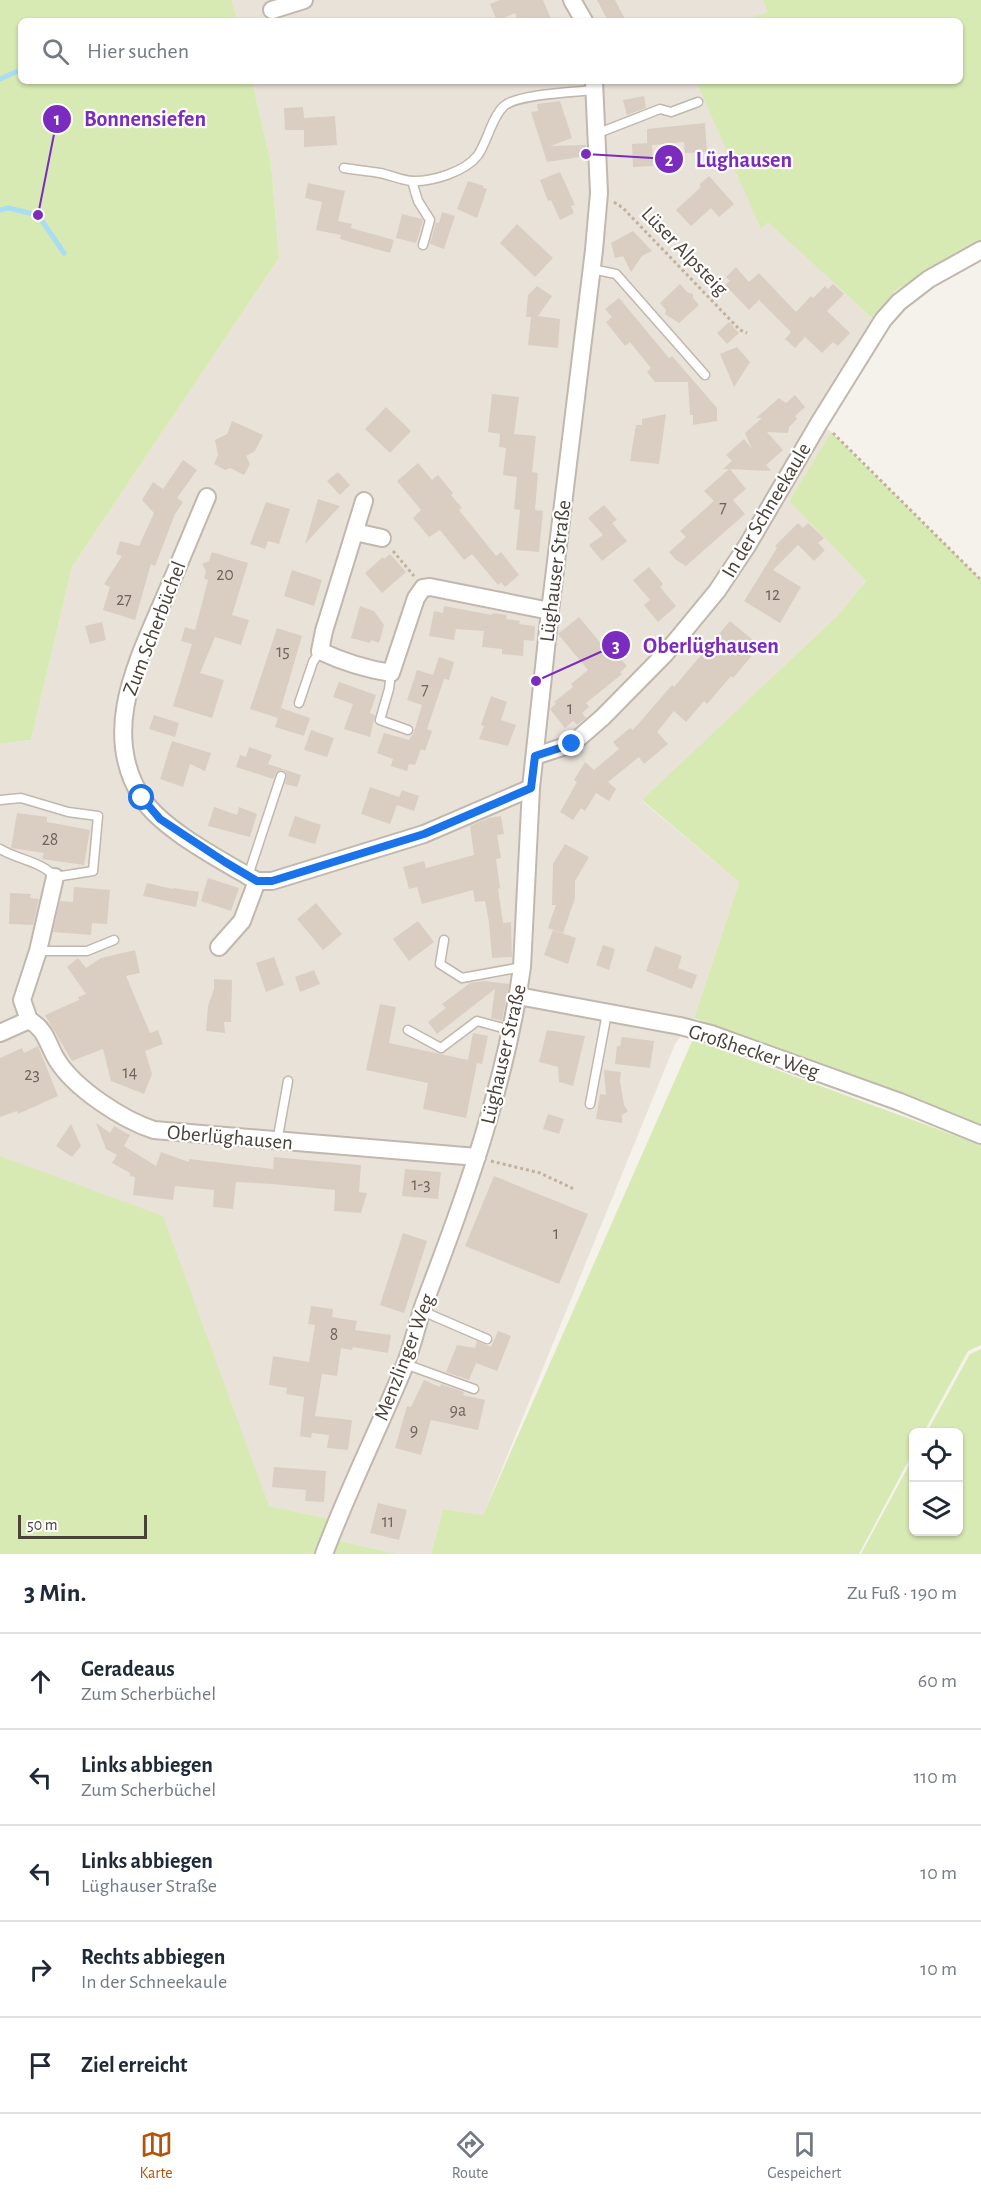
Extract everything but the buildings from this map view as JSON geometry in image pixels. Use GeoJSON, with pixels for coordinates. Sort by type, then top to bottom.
{"type":"FeatureCollection","features":[{"type":"Feature","properties":{"kind":"street"},"geometry":{"type":"LineString","coordinates":[[272,10],[304,0]]}},
{"type":"Feature","properties":{"kind":"street"},"geometry":{"type":"LineString","coordinates":[[572,0],[582,18]]}},
{"type":"Feature","properties":{"kind":"street","name":"Lüghauser Straße"},"geometry":{"type":"LineString","coordinates":[[477,1157],[485,1135],[510,1030],[522,967],[531,788],[599,193],[594,85]]}},
{"type":"Feature","properties":{"kind":"street","name":"In der Schneekaule"},"geometry":{"type":"LineString","coordinates":[[535,756],[572,744],[603,717],[665,654],[717,591],[747,546],[869,341],[899,302],[929,279],[981,250]]}},
{"type":"Feature","properties":{"kind":"street","name":"Zum Scherbüchel"},"geometry":{"type":"LineString","coordinates":[[207,497],[137,662],[124,711],[122,738],[129,768],[142,798],[160,819],[252,878]]}},
{"type":"Feature","properties":{"kind":"street"},"geometry":{"type":"LineString","coordinates":[[364,501],[320,651],[338,660],[370,670],[391,673],[416,598],[423,588],[430,587],[550,611]]}},
{"type":"Feature","properties":{"kind":"street"},"geometry":{"type":"LineString","coordinates":[[355,532],[382,538]]}},
{"type":"Feature","properties":{"kind":"street"},"geometry":{"type":"LineString","coordinates":[[219,947],[242,921],[252,878],[272,881],[424,834],[531,788]]}},
{"type":"Feature","properties":{"kind":"street"},"geometry":{"type":"LineString","coordinates":[[0,1034],[29,1020],[22,1000],[38,951],[56,877]]}},
{"type":"Feature","properties":{"kind":"street","name":"Großhecker Weg"},"geometry":{"type":"LineString","coordinates":[[518,996],[711,1034],[900,1102],[981,1136]]}},
{"type":"Feature","properties":{"kind":"street","name":"Oberlüghausen"},"geometry":{"type":"LineString","coordinates":[[29,1020],[40,1026],[58,1061],[70,1076],[113,1111],[137,1125],[154,1130],[277,1142],[477,1157]]}},
{"type":"Feature","properties":{"kind":"street","name":"Menzlinger Weg"},"geometry":{"type":"LineString","coordinates":[[324,1554],[405,1364],[477,1157]]}},
{"type":"Feature","properties":{"kind":"lane","name":"Lüghauser Straße"},"geometry":{"type":"LineString","coordinates":[[344,168],[377,172],[412,181],[450,174],[472,163],[503,107],[513,101],[594,85]]}},
{"type":"Feature","properties":{"kind":"lane"},"geometry":{"type":"LineString","coordinates":[[596,134],[660,109],[671,112],[698,102]]}},
{"type":"Feature","properties":{"kind":"lane"},"geometry":{"type":"LineString","coordinates":[[412,181],[418,201],[430,220],[423,245]]}},
{"type":"Feature","properties":{"kind":"lane"},"geometry":{"type":"LineString","coordinates":[[592,269],[616,274],[705,375]]}},
{"type":"Feature","properties":{"kind":"lane"},"geometry":{"type":"LineString","coordinates":[[299,703],[313,662],[320,651]]}},
{"type":"Feature","properties":{"kind":"lane"},"geometry":{"type":"LineString","coordinates":[[391,673],[389,690],[380,720],[408,729]]}},
{"type":"Feature","properties":{"kind":"lane"},"geometry":{"type":"LineString","coordinates":[[252,878],[281,776]]}},
{"type":"Feature","properties":{"kind":"lane"},"geometry":{"type":"LineString","coordinates":[[0,800],[21,798],[68,812],[98,816],[93,871],[56,877],[47,868],[13,857],[0,849]]}},
{"type":"Feature","properties":{"kind":"lane"},"geometry":{"type":"LineString","coordinates":[[38,951],[87,951],[114,940]]}},
{"type":"Feature","properties":{"kind":"lane"},"geometry":{"type":"LineString","coordinates":[[444,940],[440,964],[462,978],[522,967]]}},
{"type":"Feature","properties":{"kind":"lane"},"geometry":{"type":"LineString","coordinates":[[590,1104],[607,1012]]}},
{"type":"Feature","properties":{"kind":"lane"},"geometry":{"type":"LineString","coordinates":[[408,1030],[441,1048],[477,1022],[510,1030]]}},
{"type":"Feature","properties":{"kind":"lane"},"geometry":{"type":"LineString","coordinates":[[277,1142],[288,1081]]}},
{"type":"Feature","properties":{"kind":"lane"},"geometry":{"type":"LineString","coordinates":[[422,1311],[487,1339]]}},
{"type":"Feature","properties":{"kind":"lane"},"geometry":{"type":"LineString","coordinates":[[405,1364],[474,1389]]}},
{"type":"Feature","properties":{"kind":"path","name":"Lüser Alpsteig"},"geometry":{"type":"LineString","coordinates":[[599,193],[623,208],[740,330],[747,333]]}},
{"type":"Feature","properties":{"kind":"path"},"geometry":{"type":"LineString","coordinates":[[819,423],[840,440],[981,580]]}},
{"type":"Feature","properties":{"kind":"path"},"geometry":{"type":"LineString","coordinates":[[382,538],[423,588]]}},
{"type":"Feature","properties":{"kind":"path"},"geometry":{"type":"LineString","coordinates":[[477,1157],[540,1173],[574,1189]]}},
{"type":"Feature","properties":{"kind":"shaded area"},"geometry":{"type":"Polygon","coordinates":[[[232,0],[763,0],[769,12],[750,18],[236,18],[232,0]]]}},
{"type":"Feature","properties":{"kind":"shaded area"},"geometry":{"type":"Polygon","coordinates":[[[253,84],[697,84],[762,228],[768,221],[873,319],[813,417],[831,432],[789,501],[866,581],[838,615],[642,801],[739,882],[694,1018],[675,1044],[483,1515],[443,1509],[431,1554],[399,1554],[339,1541],[328,1519],[269,1506],[0,1156],[0,744],[31,740],[72,567],[279,258],[271,163],[253,84]]]}},
{"type":"Feature","properties":{"kind":"green space"},"geometry":{"type":"Polygon","coordinates":[[[0,0],[232,0],[236,18],[18,18],[18,84],[253,84],[271,163],[279,258],[72,567],[31,740],[0,744],[0,0]]]}},
{"type":"Feature","properties":{"kind":"green space"},"geometry":{"type":"Polygon","coordinates":[[[763,0],[981,0],[981,240],[937,264],[895,291],[873,319],[768,222],[761,229],[697,84],[963,84],[963,18],[749,18],[768,12],[763,0]]]}},
{"type":"Feature","properties":{"kind":"green space"},"geometry":{"type":"Polygon","coordinates":[[[831,432],[981,580],[981,1129],[844,1072],[694,1018],[739,882],[642,800],[838,615],[866,581],[789,501],[831,432]]]}},
{"type":"Feature","properties":{"kind":"green space"},"geometry":{"type":"Polygon","coordinates":[[[693,1039],[981,1145],[981,1345],[968,1351],[926,1428],[909,1428],[909,1460],[859,1554],[431,1554],[443,1509],[483,1515],[693,1039]]]}},
{"type":"Feature","properties":{"kind":"green space"},"geometry":{"type":"Polygon","coordinates":[[[0,1156],[163,1216],[269,1506],[329,1519],[316,1554],[0,1554],[0,1156]]]}},
{"type":"Feature","properties":{"kind":"green space"},"geometry":{"type":"Polygon","coordinates":[[[981,1349],[981,1554],[861,1554],[909,1465],[909,1536],[963,1536],[963,1428],[929,1428],[970,1354],[981,1349]]]}},
{"type":"Feature","properties":{"kind":"green space"},"geometry":{"type":"Polygon","coordinates":[[[339,1541],[399,1554],[334,1554],[339,1541]]]}},
{"type":"Feature","properties":{"kind":"waterway"},"geometry":{"type":"LineString","coordinates":[[0,79],[18,71]]}},
{"type":"Feature","properties":{"kind":"waterway"},"geometry":{"type":"LineString","coordinates":[[0,210],[8,208],[38,215],[64,253]]}},
{"type":"Feature","properties":{"kind":"place","name":"Lüghausen"},"geometry":{"type":"Point","coordinates":[586,154]}},
{"type":"Feature","properties":{"kind":"place","name":"Bonnensiefen"},"geometry":{"type":"Point","coordinates":[38,215]}},
{"type":"Feature","properties":{"kind":"place","name":"Oberlüghausen"},"geometry":{"type":"Point","coordinates":[536,681]}},
{"type":"Feature","properties":{"kind":"route"},"geometry":{"type":"LineString","coordinates":[[142,798],[160,819],[225,862],[257,881],[272,881],[424,834],[531,788],[535,756],[572,744]]}}]}
